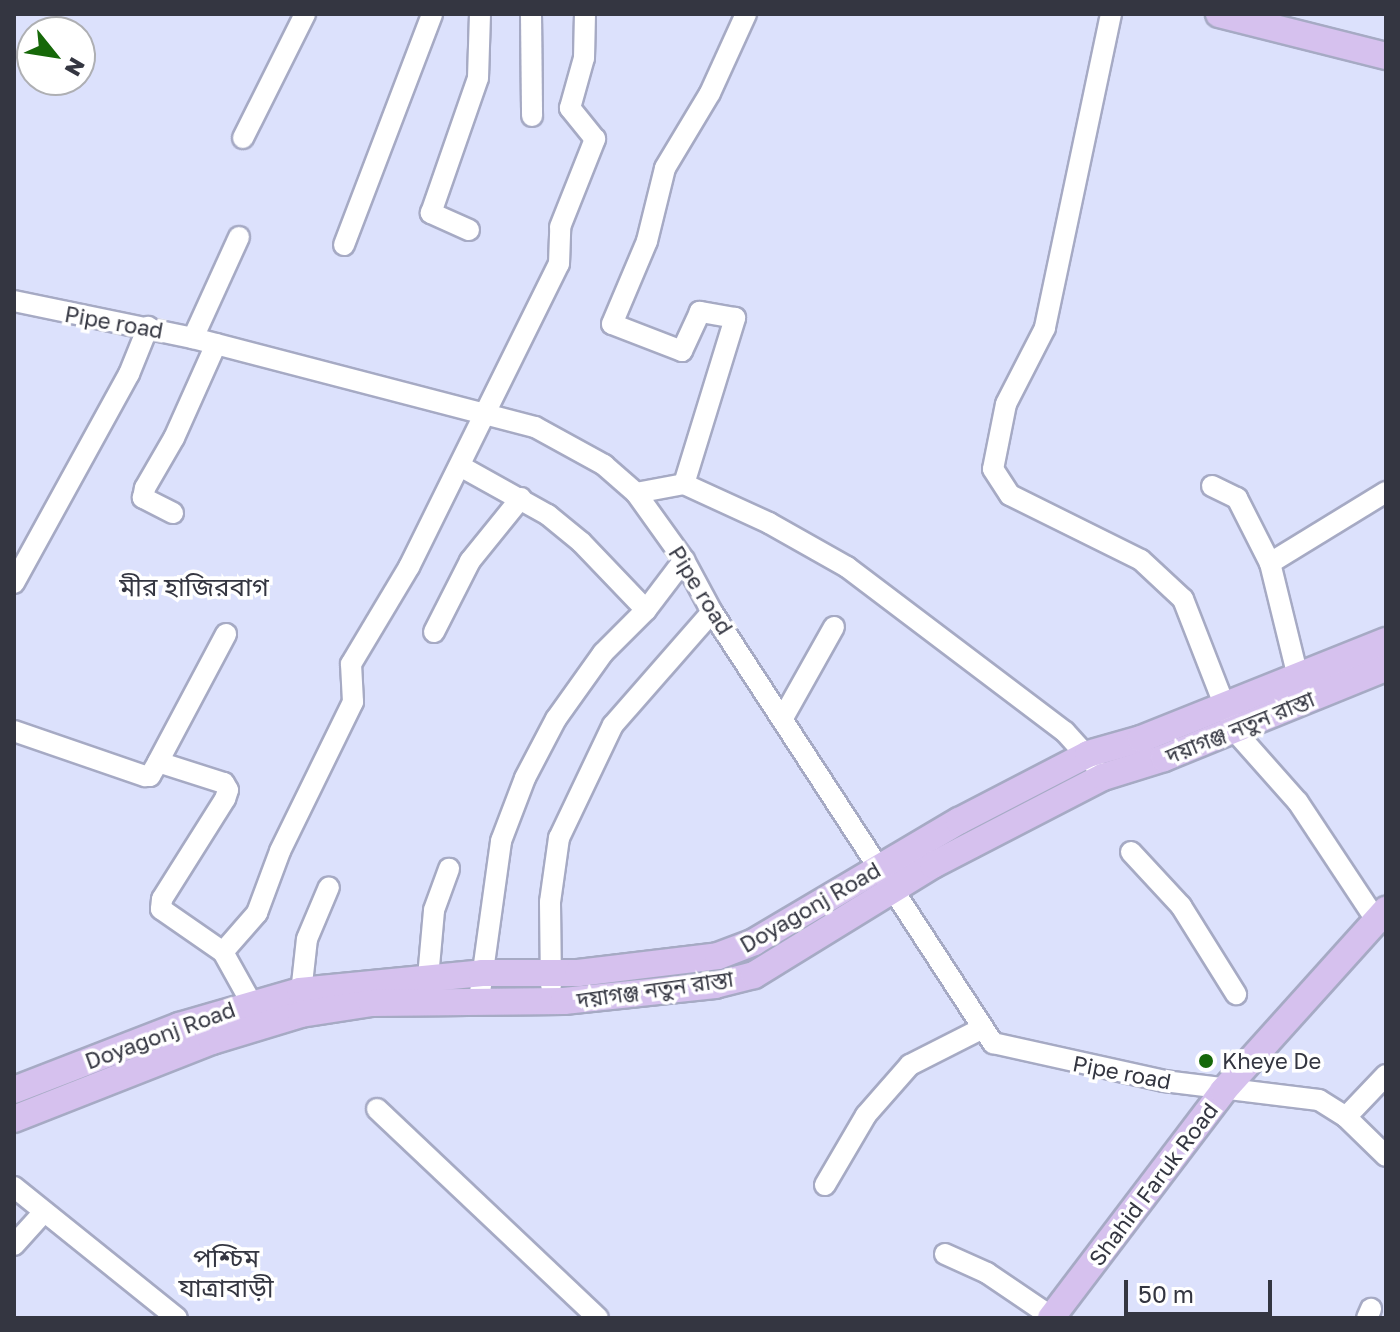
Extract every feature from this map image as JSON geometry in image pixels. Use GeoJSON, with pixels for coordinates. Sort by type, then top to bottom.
{"type":"FeatureCollection","features":[{"type":"Feature","properties":{"kind":"main road"},"geometry":{"type":"LineString","coordinates":[[1219,14],[1386,56]]}},
{"type":"Feature","properties":{"kind":"main road"},"geometry":{"type":"LineString","coordinates":[[1331,676],[1386,641]]}},
{"type":"Feature","properties":{"kind":"main road","name":"দয়াগঞ্জ নতুন রাস্তা"},"geometry":{"type":"LineString","coordinates":[[14,1119],[257,1014],[300,1002],[427,989],[479,1000],[551,988],[715,985],[754,975],[887,878],[1103,777],[1234,730],[1301,688],[1331,676],[1386,668]]}},
{"type":"Feature","properties":{"kind":"main road","name":"Doyagonj Road"},"geometry":{"type":"LineString","coordinates":[[887,878],[1088,754],[1222,706],[1301,688]]}},
{"type":"Feature","properties":{"kind":"main road","name":"Shahid Faruk Road"},"geometry":{"type":"LineString","coordinates":[[1052,1317],[1223,1091],[1381,915]]}},
{"type":"Feature","properties":{"kind":"main road"},"geometry":{"type":"LineString","coordinates":[[427,989],[482,973],[551,988]]}},
{"type":"Feature","properties":{"kind":"main road","name":"Doyagonj Road"},"geometry":{"type":"LineString","coordinates":[[14,1090],[257,1014]]}},
{"type":"Feature","properties":{"kind":"street"},"geometry":{"type":"LineString","coordinates":[[243,138],[305,14]]}},
{"type":"Feature","properties":{"kind":"street"},"geometry":{"type":"LineString","coordinates":[[344,245],[432,14]]}},
{"type":"Feature","properties":{"kind":"street"},"geometry":{"type":"LineString","coordinates":[[469,230],[431,213],[478,78],[480,14]]}},
{"type":"Feature","properties":{"kind":"street"},"geometry":{"type":"LineString","coordinates":[[531,14],[532,116]]}},
{"type":"Feature","properties":{"kind":"street"},"geometry":{"type":"LineString","coordinates":[[223,952],[257,913],[280,851],[353,702],[351,664],[460,466],[482,415],[559,264],[560,227],[593,147],[593,133],[570,108],[584,58],[585,14]]}},
{"type":"Feature","properties":{"kind":"street"},"geometry":{"type":"LineString","coordinates":[[684,484],[735,318],[700,312],[682,351],[612,324],[647,241],[665,168],[710,93],[746,14]]}},
{"type":"Feature","properties":{"kind":"street"},"geometry":{"type":"LineString","coordinates":[[1111,14],[1045,328],[1006,404],[993,469],[1010,495],[1141,560],[1183,599],[1222,706],[1234,730],[1298,802],[1381,915]]}},
{"type":"Feature","properties":{"kind":"street"},"geometry":{"type":"LineString","coordinates":[[193,338],[239,237]]}},
{"type":"Feature","properties":{"kind":"street","name":"Pipe road"},"geometry":{"type":"LineString","coordinates":[[14,301],[148,327],[535,427],[604,465],[636,493],[684,560],[712,612],[784,716],[981,1029],[1003,1048],[1223,1091],[1319,1100],[1346,1117],[1386,1156]]}},
{"type":"Feature","properties":{"kind":"street"},"geometry":{"type":"LineString","coordinates":[[14,583],[129,374],[148,327]]}},
{"type":"Feature","properties":{"kind":"street"},"geometry":{"type":"LineString","coordinates":[[173,513],[143,498],[145,488],[174,438],[216,344]]}},
{"type":"Feature","properties":{"kind":"street"},"geometry":{"type":"LineString","coordinates":[[460,466],[521,498],[581,542],[646,610]]}},
{"type":"Feature","properties":{"kind":"street"},"geometry":{"type":"LineString","coordinates":[[636,493],[684,484],[769,523],[847,567],[1088,754],[1103,777]]}},
{"type":"Feature","properties":{"kind":"street"},"geometry":{"type":"LineString","coordinates":[[1212,486],[1237,498],[1270,563],[1301,688]]}},
{"type":"Feature","properties":{"kind":"street"},"geometry":{"type":"LineString","coordinates":[[1270,563],[1386,492]]}},
{"type":"Feature","properties":{"kind":"street"},"geometry":{"type":"LineString","coordinates":[[434,632],[470,561],[521,498]]}},
{"type":"Feature","properties":{"kind":"street"},"geometry":{"type":"LineString","coordinates":[[479,1000],[501,841],[525,778],[556,719],[603,653],[646,610],[684,560]]}},
{"type":"Feature","properties":{"kind":"street"},"geometry":{"type":"LineString","coordinates":[[551,988],[550,902],[559,838],[613,725],[712,612]]}},
{"type":"Feature","properties":{"kind":"street"},"geometry":{"type":"LineString","coordinates":[[784,716],[834,627]]}},
{"type":"Feature","properties":{"kind":"street"},"geometry":{"type":"LineString","coordinates":[[14,731],[145,776],[158,762],[226,634]]}},
{"type":"Feature","properties":{"kind":"street"},"geometry":{"type":"LineString","coordinates":[[158,762],[182,766],[228,790],[162,899],[161,909],[223,952],[257,1014]]}},
{"type":"Feature","properties":{"kind":"street"},"geometry":{"type":"LineString","coordinates":[[1131,852],[1181,906],[1236,994]]}},
{"type":"Feature","properties":{"kind":"street"},"geometry":{"type":"LineString","coordinates":[[427,989],[434,910],[449,869]]}},
{"type":"Feature","properties":{"kind":"street"},"geometry":{"type":"LineString","coordinates":[[300,1002],[307,939],[329,887]]}},
{"type":"Feature","properties":{"kind":"street"},"geometry":{"type":"LineString","coordinates":[[825,1185],[866,1115],[910,1065],[981,1029]]}},
{"type":"Feature","properties":{"kind":"street"},"geometry":{"type":"LineString","coordinates":[[1346,1117],[1386,1075]]}},
{"type":"Feature","properties":{"kind":"street"},"geometry":{"type":"LineString","coordinates":[[377,1109],[598,1318]]}},
{"type":"Feature","properties":{"kind":"street"},"geometry":{"type":"LineString","coordinates":[[14,1187],[177,1318]]}},
{"type":"Feature","properties":{"kind":"street"},"geometry":{"type":"LineString","coordinates":[[14,1245],[43,1213]]}},
{"type":"Feature","properties":{"kind":"street"},"geometry":{"type":"LineString","coordinates":[[945,1254],[987,1273],[1052,1317]]}},
{"type":"Feature","properties":{"kind":"place","name":"Kheye De"},"geometry":{"type":"Point","coordinates":[1206,1061]}},
{"type":"Feature","properties":{"kind":"district","name":"মীর হাজিরবাগ"},"geometry":{"type":"Point","coordinates":[194,587]}},
{"type":"Feature","properties":{"kind":"district","name":"পশ্চিম যাত্রাবাড়ী"},"geometry":{"type":"Point","coordinates":[226,1273]}}]}
